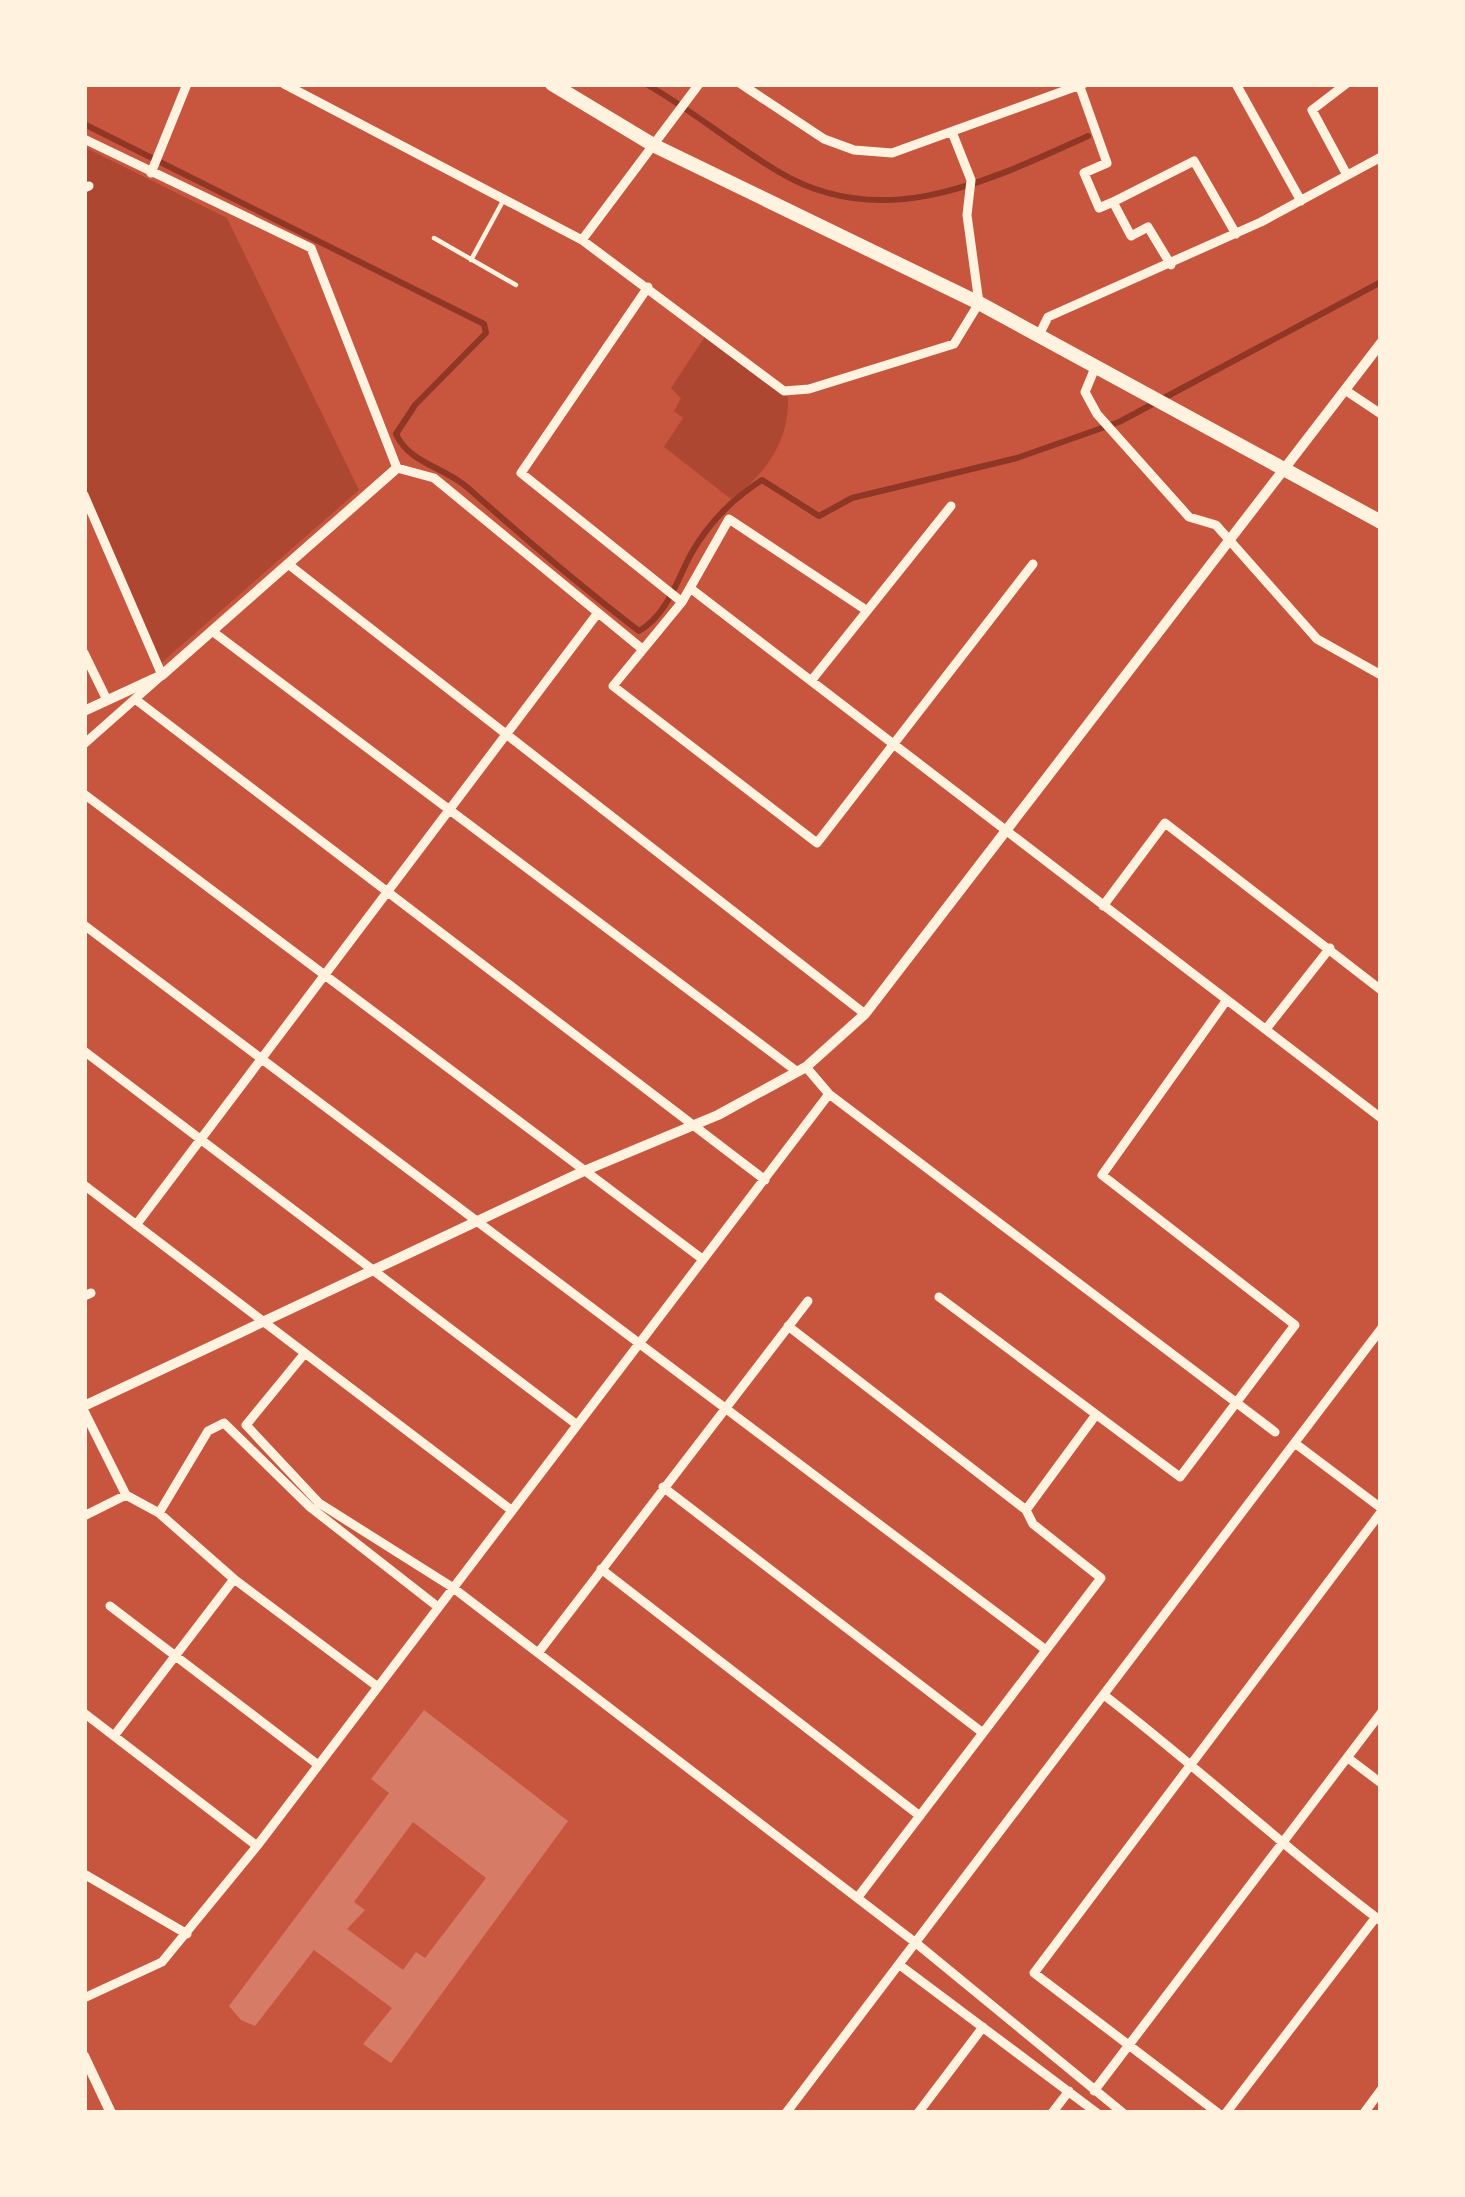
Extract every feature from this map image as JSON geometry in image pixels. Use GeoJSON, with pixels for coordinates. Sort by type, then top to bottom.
{"type":"FeatureCollection","features":[{"type":"Feature","properties":{"kind":"main road"},"geometry":{"type":"LineString","coordinates":[[553,84],[655,146],[979,303],[1381,522]]}},
{"type":"Feature","properties":{"kind":"street"},"geometry":{"type":"LineString","coordinates":[[151,173],[188,84]]}},
{"type":"Feature","properties":{"kind":"street"},"geometry":{"type":"LineString","coordinates":[[284,84],[506,196],[582,240],[784,391],[809,389],[954,344],[979,303],[967,215],[971,180],[952,132]]}},
{"type":"Feature","properties":{"kind":"street"},"geometry":{"type":"LineString","coordinates":[[582,240],[699,84]]}},
{"type":"Feature","properties":{"kind":"street"},"geometry":{"type":"LineString","coordinates":[[741,84],[824,139],[854,150],[892,153],[1082,85],[1107,164],[1084,173],[1099,208],[1195,160],[1236,234]]}},
{"type":"Feature","properties":{"kind":"street"},"geometry":{"type":"LineString","coordinates":[[1236,84],[1301,201]]}},
{"type":"Feature","properties":{"kind":"street"},"geometry":{"type":"LineString","coordinates":[[1346,84],[1312,110],[1347,175]]}},
{"type":"Feature","properties":{"kind":"street"},"geometry":{"type":"LineString","coordinates":[[84,139],[311,248],[397,468]]}},
{"type":"Feature","properties":{"kind":"street"},"geometry":{"type":"LineString","coordinates":[[1039,335],[1048,317],[1171,265],[1376,161],[1381,174]]}},
{"type":"Feature","properties":{"kind":"street"},"geometry":{"type":"LineString","coordinates":[[1113,202],[1132,236],[1148,227],[1171,265]]}},
{"type":"Feature","properties":{"kind":"street"},"geometry":{"type":"LineString","coordinates":[[648,287],[521,472],[682,602]]}},
{"type":"Feature","properties":{"kind":"street"},"geometry":{"type":"LineString","coordinates":[[378,1687],[234,1579],[159,1513],[126,1495],[84,1409],[372,1269],[692,1125],[801,1068],[866,1014],[1381,343]]}},
{"type":"Feature","properties":{"kind":"street"},"geometry":{"type":"LineString","coordinates":[[1095,368],[1085,392],[1097,414],[1190,517],[1216,526],[1317,639],[1381,674]]}},
{"type":"Feature","properties":{"kind":"street"},"geometry":{"type":"LineString","coordinates":[[1346,390],[1381,413]]}},
{"type":"Feature","properties":{"kind":"street"},"geometry":{"type":"LineString","coordinates":[[84,744],[397,468]]}},
{"type":"Feature","properties":{"kind":"street"},"geometry":{"type":"LineString","coordinates":[[397,468],[434,478],[640,648]]}},
{"type":"Feature","properties":{"kind":"street"},"geometry":{"type":"LineString","coordinates":[[84,495],[162,675]]}},
{"type":"Feature","properties":{"kind":"street"},"geometry":{"type":"LineString","coordinates":[[811,681],[951,506]]}},
{"type":"Feature","properties":{"kind":"street"},"geometry":{"type":"LineString","coordinates":[[866,610],[729,519],[682,602],[640,648],[614,686],[817,843],[1034,565]]}},
{"type":"Feature","properties":{"kind":"street"},"geometry":{"type":"LineString","coordinates":[[288,565],[866,1014]]}},
{"type":"Feature","properties":{"kind":"street"},"geometry":{"type":"LineString","coordinates":[[690,588],[1381,1118]]}},
{"type":"Feature","properties":{"kind":"street"},"geometry":{"type":"LineString","coordinates":[[136,1225],[197,1137],[597,614]]}},
{"type":"Feature","properties":{"kind":"street"},"geometry":{"type":"LineString","coordinates":[[212,631],[801,1068],[1275,1432]]}},
{"type":"Feature","properties":{"kind":"street"},"geometry":{"type":"LineString","coordinates":[[84,653],[107,700]]}},
{"type":"Feature","properties":{"kind":"street"},"geometry":{"type":"LineString","coordinates":[[84,711],[162,675]]}},
{"type":"Feature","properties":{"kind":"street"},"geometry":{"type":"LineString","coordinates":[[135,699],[765,1180]]}},
{"type":"Feature","properties":{"kind":"street"},"geometry":{"type":"LineString","coordinates":[[84,794],[701,1258]]}},
{"type":"Feature","properties":{"kind":"street"},"geometry":{"type":"LineString","coordinates":[[1103,906],[1166,823],[1381,990]]}},
{"type":"Feature","properties":{"kind":"street"},"geometry":{"type":"LineString","coordinates":[[84,926],[1046,1650]]}},
{"type":"Feature","properties":{"kind":"street"},"geometry":{"type":"LineString","coordinates":[[1267,1029],[1330,949]]}},
{"type":"Feature","properties":{"kind":"street"},"geometry":{"type":"LineString","coordinates":[[939,1297],[1180,1477],[1294,1325],[1102,1175],[1226,1001]]}},
{"type":"Feature","properties":{"kind":"street"},"geometry":{"type":"LineString","coordinates":[[84,1051],[576,1424]]}},
{"type":"Feature","properties":{"kind":"street"},"geometry":{"type":"LineString","coordinates":[[84,1998],[162,1963],[187,1934],[829,1094]]}},
{"type":"Feature","properties":{"kind":"street"},"geometry":{"type":"LineString","coordinates":[[84,1185],[511,1510]]}},
{"type":"Feature","properties":{"kind":"street"},"geometry":{"type":"LineString","coordinates":[[538,1653],[808,1301]]}},
{"type":"Feature","properties":{"kind":"street"},"geometry":{"type":"LineString","coordinates":[[788,1326],[1026,1510],[1033,1524],[1101,1578],[858,1898]]}},
{"type":"Feature","properties":{"kind":"street"},"geometry":{"type":"LineString","coordinates":[[787,2113],[1381,1329]]}},
{"type":"Feature","properties":{"kind":"street"},"geometry":{"type":"LineString","coordinates":[[304,1353],[246,1425],[320,1503],[452,1587],[916,1943],[1124,2113]]}},
{"type":"Feature","properties":{"kind":"street"},"geometry":{"type":"LineString","coordinates":[[1026,1510],[1095,1416]]}},
{"type":"Feature","properties":{"kind":"street"},"geometry":{"type":"LineString","coordinates":[[159,1513],[208,1431],[224,1423],[310,1507],[438,1607]]}},
{"type":"Feature","properties":{"kind":"street"},"geometry":{"type":"LineString","coordinates":[[1104,1695],[1192,1762],[1282,1846],[1379,1919],[1222,2113],[1034,1973],[1192,1762],[1381,1510],[1295,1444]]}},
{"type":"Feature","properties":{"kind":"street"},"geometry":{"type":"LineString","coordinates":[[664,1487],[983,1733]]}},
{"type":"Feature","properties":{"kind":"street"},"geometry":{"type":"LineString","coordinates":[[84,1516],[126,1495]]}},
{"type":"Feature","properties":{"kind":"street"},"geometry":{"type":"LineString","coordinates":[[601,1569],[920,1816]]}},
{"type":"Feature","properties":{"kind":"street"},"geometry":{"type":"LineString","coordinates":[[114,1736],[234,1579]]}},
{"type":"Feature","properties":{"kind":"street"},"geometry":{"type":"LineString","coordinates":[[110,1606],[317,1764]]}},
{"type":"Feature","properties":{"kind":"street"},"geometry":{"type":"LineString","coordinates":[[84,1713],[256,1846]]}},
{"type":"Feature","properties":{"kind":"street"},"geometry":{"type":"LineString","coordinates":[[1094,2091],[1381,1713]]}},
{"type":"Feature","properties":{"kind":"street"},"geometry":{"type":"LineString","coordinates":[[1348,1758],[1381,1783]]}},
{"type":"Feature","properties":{"kind":"street"},"geometry":{"type":"LineString","coordinates":[[84,1874],[187,1934]]}},
{"type":"Feature","properties":{"kind":"street"},"geometry":{"type":"LineString","coordinates":[[901,1966],[1097,2113]]}},
{"type":"Feature","properties":{"kind":"street"},"geometry":{"type":"LineString","coordinates":[[917,2113],[983,2027]]}},
{"type":"Feature","properties":{"kind":"street"},"geometry":{"type":"LineString","coordinates":[[84,2056],[111,2113]]}},
{"type":"Feature","properties":{"kind":"street"},"geometry":{"type":"LineString","coordinates":[[84,2093],[99,2084]]}},
{"type":"Feature","properties":{"kind":"street"},"geometry":{"type":"LineString","coordinates":[[1364,2113],[1381,2090]]}},
{"type":"Feature","properties":{"kind":"street"},"geometry":{"type":"LineString","coordinates":[[1052,2113],[1069,2091]]}},
{"type":"Feature","properties":{"kind":"lane"},"geometry":{"type":"LineString","coordinates":[[471,260],[506,196]]}},
{"type":"Feature","properties":{"kind":"lane"},"geometry":{"type":"LineString","coordinates":[[434,238],[516,285]]}},
{"type":"Feature","properties":{"kind":"shaded area"},"geometry":{"type":"Polygon","coordinates":[[[84,147],[227,218],[359,490],[160,664],[84,491],[84,147]]]}},
{"type":"Feature","properties":{"kind":"shaded area"},"geometry":{"type":"Polygon","coordinates":[[[706,335],[788,397],[785,428],[773,456],[731,499],[664,447],[683,418],[674,411],[681,398],[671,388],[706,335]]]}},
{"type":"Feature","properties":{"kind":"building"},"geometry":{"type":"Polygon","coordinates":[[[424,1710],[568,1821],[391,2063],[363,2044],[392,2008],[314,1950],[255,2026],[241,2020],[229,2006],[389,1793],[371,1779],[424,1710]],[[413,1822],[354,1902],[365,1910],[347,1929],[403,1970],[416,1952],[425,1958],[486,1878],[413,1822]]]}},
{"type":"Feature","properties":{"kind":"waterway"},"geometry":{"type":"LineString","coordinates":[[646,84],[779,172],[818,190],[857,199],[896,200],[974,184],[1088,136]]}},
{"type":"Feature","properties":{"kind":"waterway"},"geometry":{"type":"LineString","coordinates":[[84,124],[484,324],[486,333],[415,405],[396,434],[410,452],[468,488],[639,631],[664,607],[713,522],[762,480],[819,516],[852,498],[1017,458],[1119,422],[1381,282]]}}]}
